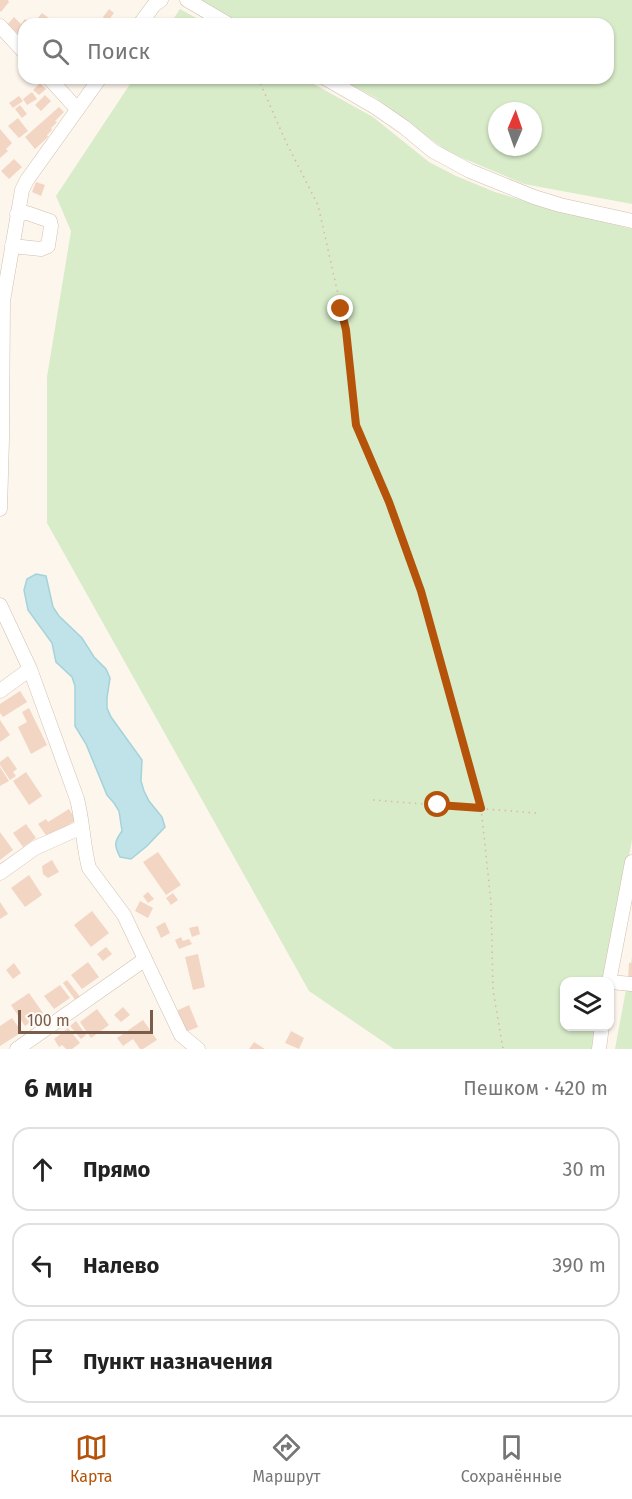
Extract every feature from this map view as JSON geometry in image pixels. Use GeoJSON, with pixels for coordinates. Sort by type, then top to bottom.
{"type":"FeatureCollection","features":[{"type":"Feature","properties":{"kind":"street"},"geometry":{"type":"LineString","coordinates":[[144,18],[161,0]]}},
{"type":"Feature","properties":{"kind":"street"},"geometry":{"type":"LineString","coordinates":[[187,0],[218,18]]}},
{"type":"Feature","properties":{"kind":"street"},"geometry":{"type":"LineString","coordinates":[[0,26],[18,46]]}},
{"type":"Feature","properties":{"kind":"street"},"geometry":{"type":"LineString","coordinates":[[54,84],[77,109]]}},
{"type":"Feature","properties":{"kind":"street"},"geometry":{"type":"LineString","coordinates":[[0,509],[2,308],[22,190],[96,84]]}},
{"type":"Feature","properties":{"kind":"street"},"geometry":{"type":"LineString","coordinates":[[335,84],[375,107],[433,151],[470,171],[534,197],[632,221]]}},
{"type":"Feature","properties":{"kind":"street"},"geometry":{"type":"LineString","coordinates":[[12,246],[41,249],[48,246],[50,221],[27,213],[17,214]]}},
{"type":"Feature","properties":{"kind":"street"},"geometry":{"type":"LineString","coordinates":[[0,605],[30,669],[77,799],[89,867],[124,915],[181,1035],[198,1049]]}},
{"type":"Feature","properties":{"kind":"street"},"geometry":{"type":"LineString","coordinates":[[0,691],[30,669]]}},
{"type":"Feature","properties":{"kind":"street"},"geometry":{"type":"LineString","coordinates":[[0,873],[36,848],[82,827]]}},
{"type":"Feature","properties":{"kind":"street"},"geometry":{"type":"LineString","coordinates":[[610,977],[628,896],[632,862]]}},
{"type":"Feature","properties":{"kind":"street"},"geometry":{"type":"LineString","coordinates":[[17,1049],[144,960]]}},
{"type":"Feature","properties":{"kind":"street"},"geometry":{"type":"LineString","coordinates":[[614,982],[632,984]]}},
{"type":"Feature","properties":{"kind":"street"},"geometry":{"type":"LineString","coordinates":[[599,1049],[601,1031]]}},
{"type":"Feature","properties":{"kind":"path"},"geometry":{"type":"LineString","coordinates":[[261,84],[286,142],[318,205],[346,330],[356,425],[389,502],[421,591],[481,808],[491,902],[493,990],[503,1049]]}},
{"type":"Feature","properties":{"kind":"path"},"geometry":{"type":"LineString","coordinates":[[373,800],[536,813]]}},
{"type":"Feature","properties":{"kind":"green space"},"geometry":{"type":"Polygon","coordinates":[[[195,0],[632,0],[632,204],[524,184],[448,152],[376,98],[350,84],[614,84],[614,18],[228,18],[195,0]]]}},
{"type":"Feature","properties":{"kind":"green space"},"geometry":{"type":"Polygon","coordinates":[[[180,9],[196,18],[174,18],[180,9]]]}},
{"type":"Feature","properties":{"kind":"green space"},"geometry":{"type":"Polygon","coordinates":[[[130,84],[314,84],[373,117],[429,162],[456,176],[495,192],[558,211],[632,229],[632,840],[607,977],[560,977],[560,1031],[596,1031],[593,1049],[394,1049],[309,991],[47,523],[47,377],[71,231],[56,196],[130,84]]]}},
{"type":"Feature","properties":{"kind":"green space"},"geometry":{"type":"Polygon","coordinates":[[[632,957],[632,1049],[615,1049],[632,957]]]}},
{"type":"Feature","properties":{"kind":"water"},"geometry":{"type":"Polygon","coordinates":[[[36,574],[46,576],[53,607],[82,638],[94,657],[106,669],[110,678],[107,708],[142,760],[141,781],[144,791],[162,817],[165,827],[131,859],[120,857],[118,853],[117,838],[122,831],[119,811],[107,795],[86,744],[75,726],[75,686],[72,677],[56,662],[52,643],[28,610],[24,590],[27,579],[36,574]]]}},
{"type":"Feature","properties":{"kind":"building"},"geometry":{"type":"Polygon","coordinates":[[[0,0],[9,2],[1,12],[0,11],[0,0]]]}},
{"type":"Feature","properties":{"kind":"building"},"geometry":{"type":"Polygon","coordinates":[[[109,9],[114,13],[110,18],[103,17],[109,9]]]}},
{"type":"Feature","properties":{"kind":"building"},"geometry":{"type":"Polygon","coordinates":[[[42,13],[49,18],[38,18],[42,13]]]}},
{"type":"Feature","properties":{"kind":"building"},"geometry":{"type":"Polygon","coordinates":[[[14,17],[18,21],[18,34],[7,25],[14,17]]]}},
{"type":"Feature","properties":{"kind":"building"},"geometry":{"type":"Polygon","coordinates":[[[39,84],[46,89],[39,95],[33,90],[39,84]]]}},
{"type":"Feature","properties":{"kind":"building"},"geometry":{"type":"Polygon","coordinates":[[[32,92],[37,99],[27,105],[23,99],[32,92]]]}},
{"type":"Feature","properties":{"kind":"building"},"geometry":{"type":"Polygon","coordinates":[[[45,95],[51,101],[41,111],[35,105],[45,95]]]}},
{"type":"Feature","properties":{"kind":"building"},"geometry":{"type":"Polygon","coordinates":[[[19,96],[23,101],[13,108],[9,103],[19,96]]]}},
{"type":"Feature","properties":{"kind":"building"},"geometry":{"type":"Polygon","coordinates":[[[20,105],[27,114],[22,118],[15,109],[20,105]]]}},
{"type":"Feature","properties":{"kind":"building"},"geometry":{"type":"Polygon","coordinates":[[[59,107],[64,112],[55,121],[57,122],[51,128],[48,137],[35,149],[25,137],[59,107]]]}},
{"type":"Feature","properties":{"kind":"building"},"geometry":{"type":"Polygon","coordinates":[[[18,118],[28,131],[19,138],[8,126],[18,118]]]}},
{"type":"Feature","properties":{"kind":"building"},"geometry":{"type":"Polygon","coordinates":[[[0,129],[12,143],[6,149],[8,151],[0,158],[0,129]]]}},
{"type":"Feature","properties":{"kind":"building"},"geometry":{"type":"Polygon","coordinates":[[[14,159],[22,167],[9,179],[1,171],[14,159]]]}},
{"type":"Feature","properties":{"kind":"building"},"geometry":{"type":"Polygon","coordinates":[[[36,182],[45,185],[41,196],[32,192],[36,182]]]}},
{"type":"Feature","properties":{"kind":"building"},"geometry":{"type":"Polygon","coordinates":[[[20,691],[27,702],[3,717],[0,713],[0,704],[20,691]]]}},
{"type":"Feature","properties":{"kind":"building"},"geometry":{"type":"Polygon","coordinates":[[[29,708],[47,745],[31,754],[18,727],[27,722],[22,712],[29,708]]]}},
{"type":"Feature","properties":{"kind":"building"},"geometry":{"type":"Polygon","coordinates":[[[0,720],[10,735],[0,742],[0,720]]]}},
{"type":"Feature","properties":{"kind":"building"},"geometry":{"type":"Polygon","coordinates":[[[8,756],[17,769],[13,772],[16,776],[10,780],[0,765],[0,762],[8,756]]]}},
{"type":"Feature","properties":{"kind":"building"},"geometry":{"type":"Polygon","coordinates":[[[0,767],[9,781],[0,786],[0,767]]]}},
{"type":"Feature","properties":{"kind":"building"},"geometry":{"type":"Polygon","coordinates":[[[26,772],[42,796],[29,805],[13,781],[26,772]]]}},
{"type":"Feature","properties":{"kind":"building"},"geometry":{"type":"Polygon","coordinates":[[[69,809],[76,820],[48,838],[38,824],[46,819],[48,822],[69,809]]]}},
{"type":"Feature","properties":{"kind":"building"},"geometry":{"type":"Polygon","coordinates":[[[26,824],[36,838],[23,847],[13,833],[26,824]]]}},
{"type":"Feature","properties":{"kind":"building"},"geometry":{"type":"Polygon","coordinates":[[[0,832],[13,850],[0,860],[0,832]]]}},
{"type":"Feature","properties":{"kind":"building"},"geometry":{"type":"Polygon","coordinates":[[[158,852],[181,885],[166,895],[143,862],[158,852]]]}},
{"type":"Feature","properties":{"kind":"building"},"geometry":{"type":"Polygon","coordinates":[[[52,860],[59,872],[48,878],[43,874],[42,866],[52,860]]]}},
{"type":"Feature","properties":{"kind":"building"},"geometry":{"type":"Polygon","coordinates":[[[29,875],[42,895],[25,907],[11,888],[29,875]]]}},
{"type":"Feature","properties":{"kind":"building"},"geometry":{"type":"Polygon","coordinates":[[[148,892],[154,899],[148,903],[143,896],[148,892]]]}},
{"type":"Feature","properties":{"kind":"building"},"geometry":{"type":"Polygon","coordinates":[[[173,893],[178,900],[171,905],[166,898],[173,893]]]}},
{"type":"Feature","properties":{"kind":"building"},"geometry":{"type":"Polygon","coordinates":[[[140,901],[153,908],[148,918],[135,911],[140,901]]]}},
{"type":"Feature","properties":{"kind":"building"},"geometry":{"type":"Polygon","coordinates":[[[0,902],[8,914],[0,919],[0,902]]]}},
{"type":"Feature","properties":{"kind":"building"},"geometry":{"type":"Polygon","coordinates":[[[92,911],[109,933],[91,947],[74,925],[92,911]]]}},
{"type":"Feature","properties":{"kind":"building"},"geometry":{"type":"Polygon","coordinates":[[[165,922],[170,933],[161,938],[156,927],[165,922]]]}},
{"type":"Feature","properties":{"kind":"building"},"geometry":{"type":"Polygon","coordinates":[[[198,926],[200,934],[192,937],[189,928],[198,926]]]}},
{"type":"Feature","properties":{"kind":"building"},"geometry":{"type":"Polygon","coordinates":[[[181,937],[183,941],[189,939],[192,944],[179,949],[175,940],[181,937]]]}},
{"type":"Feature","properties":{"kind":"building"},"geometry":{"type":"Polygon","coordinates":[[[106,947],[112,954],[103,961],[97,954],[106,947]]]}},
{"type":"Feature","properties":{"kind":"building"},"geometry":{"type":"Polygon","coordinates":[[[198,954],[205,987],[193,990],[185,957],[198,954]]]}},
{"type":"Feature","properties":{"kind":"building"},"geometry":{"type":"Polygon","coordinates":[[[88,962],[99,977],[82,989],[71,975],[88,962]]]}},
{"type":"Feature","properties":{"kind":"building"},"geometry":{"type":"Polygon","coordinates":[[[14,963],[21,973],[13,979],[6,970],[14,963]]]}},
{"type":"Feature","properties":{"kind":"building"},"geometry":{"type":"Polygon","coordinates":[[[629,963],[632,963],[632,981],[628,981],[629,963]]]}},
{"type":"Feature","properties":{"kind":"building"},"geometry":{"type":"Polygon","coordinates":[[[67,980],[81,998],[76,1001],[63,983],[67,980]]]}},
{"type":"Feature","properties":{"kind":"building"},"geometry":{"type":"Polygon","coordinates":[[[60,985],[70,998],[54,1009],[44,996],[60,985]]]}},
{"type":"Feature","properties":{"kind":"building"},"geometry":{"type":"Polygon","coordinates":[[[29,993],[43,1013],[25,1026],[11,1005],[29,993]]]}},
{"type":"Feature","properties":{"kind":"building"},"geometry":{"type":"Polygon","coordinates":[[[189,1005],[198,1027],[183,1033],[174,1012],[189,1005]]]}},
{"type":"Feature","properties":{"kind":"building"},"geometry":{"type":"Polygon","coordinates":[[[123,1007],[130,1015],[121,1022],[114,1015],[123,1007]]]}},
{"type":"Feature","properties":{"kind":"building"},"geometry":{"type":"Polygon","coordinates":[[[97,1009],[109,1025],[91,1038],[80,1022],[97,1009]]]}},
{"type":"Feature","properties":{"kind":"building"},"geometry":{"type":"Polygon","coordinates":[[[12,1018],[22,1032],[0,1046],[0,1026],[12,1018]]]}},
{"type":"Feature","properties":{"kind":"building"},"geometry":{"type":"Polygon","coordinates":[[[143,1020],[157,1040],[143,1049],[140,1049],[133,1039],[123,1046],[117,1038],[143,1020]]]}},
{"type":"Feature","properties":{"kind":"building"},"geometry":{"type":"Polygon","coordinates":[[[76,1021],[86,1035],[81,1039],[70,1026],[76,1021]]]}},
{"type":"Feature","properties":{"kind":"building"},"geometry":{"type":"Polygon","coordinates":[[[68,1028],[80,1043],[72,1049],[66,1049],[62,1045],[59,1047],[54,1039],[68,1028]]]}},
{"type":"Feature","properties":{"kind":"building"},"geometry":{"type":"Polygon","coordinates":[[[291,1031],[304,1038],[299,1049],[285,1043],[291,1031]]]}},
{"type":"Feature","properties":{"kind":"building"},"geometry":{"type":"Polygon","coordinates":[[[254,1042],[265,1049],[249,1049],[254,1042]]]}},
{"type":"Feature","properties":{"kind":"route"},"geometry":{"type":"LineString","coordinates":[[341,309],[346,330],[356,425],[389,502],[421,591],[481,808],[438,805]]}}]}
